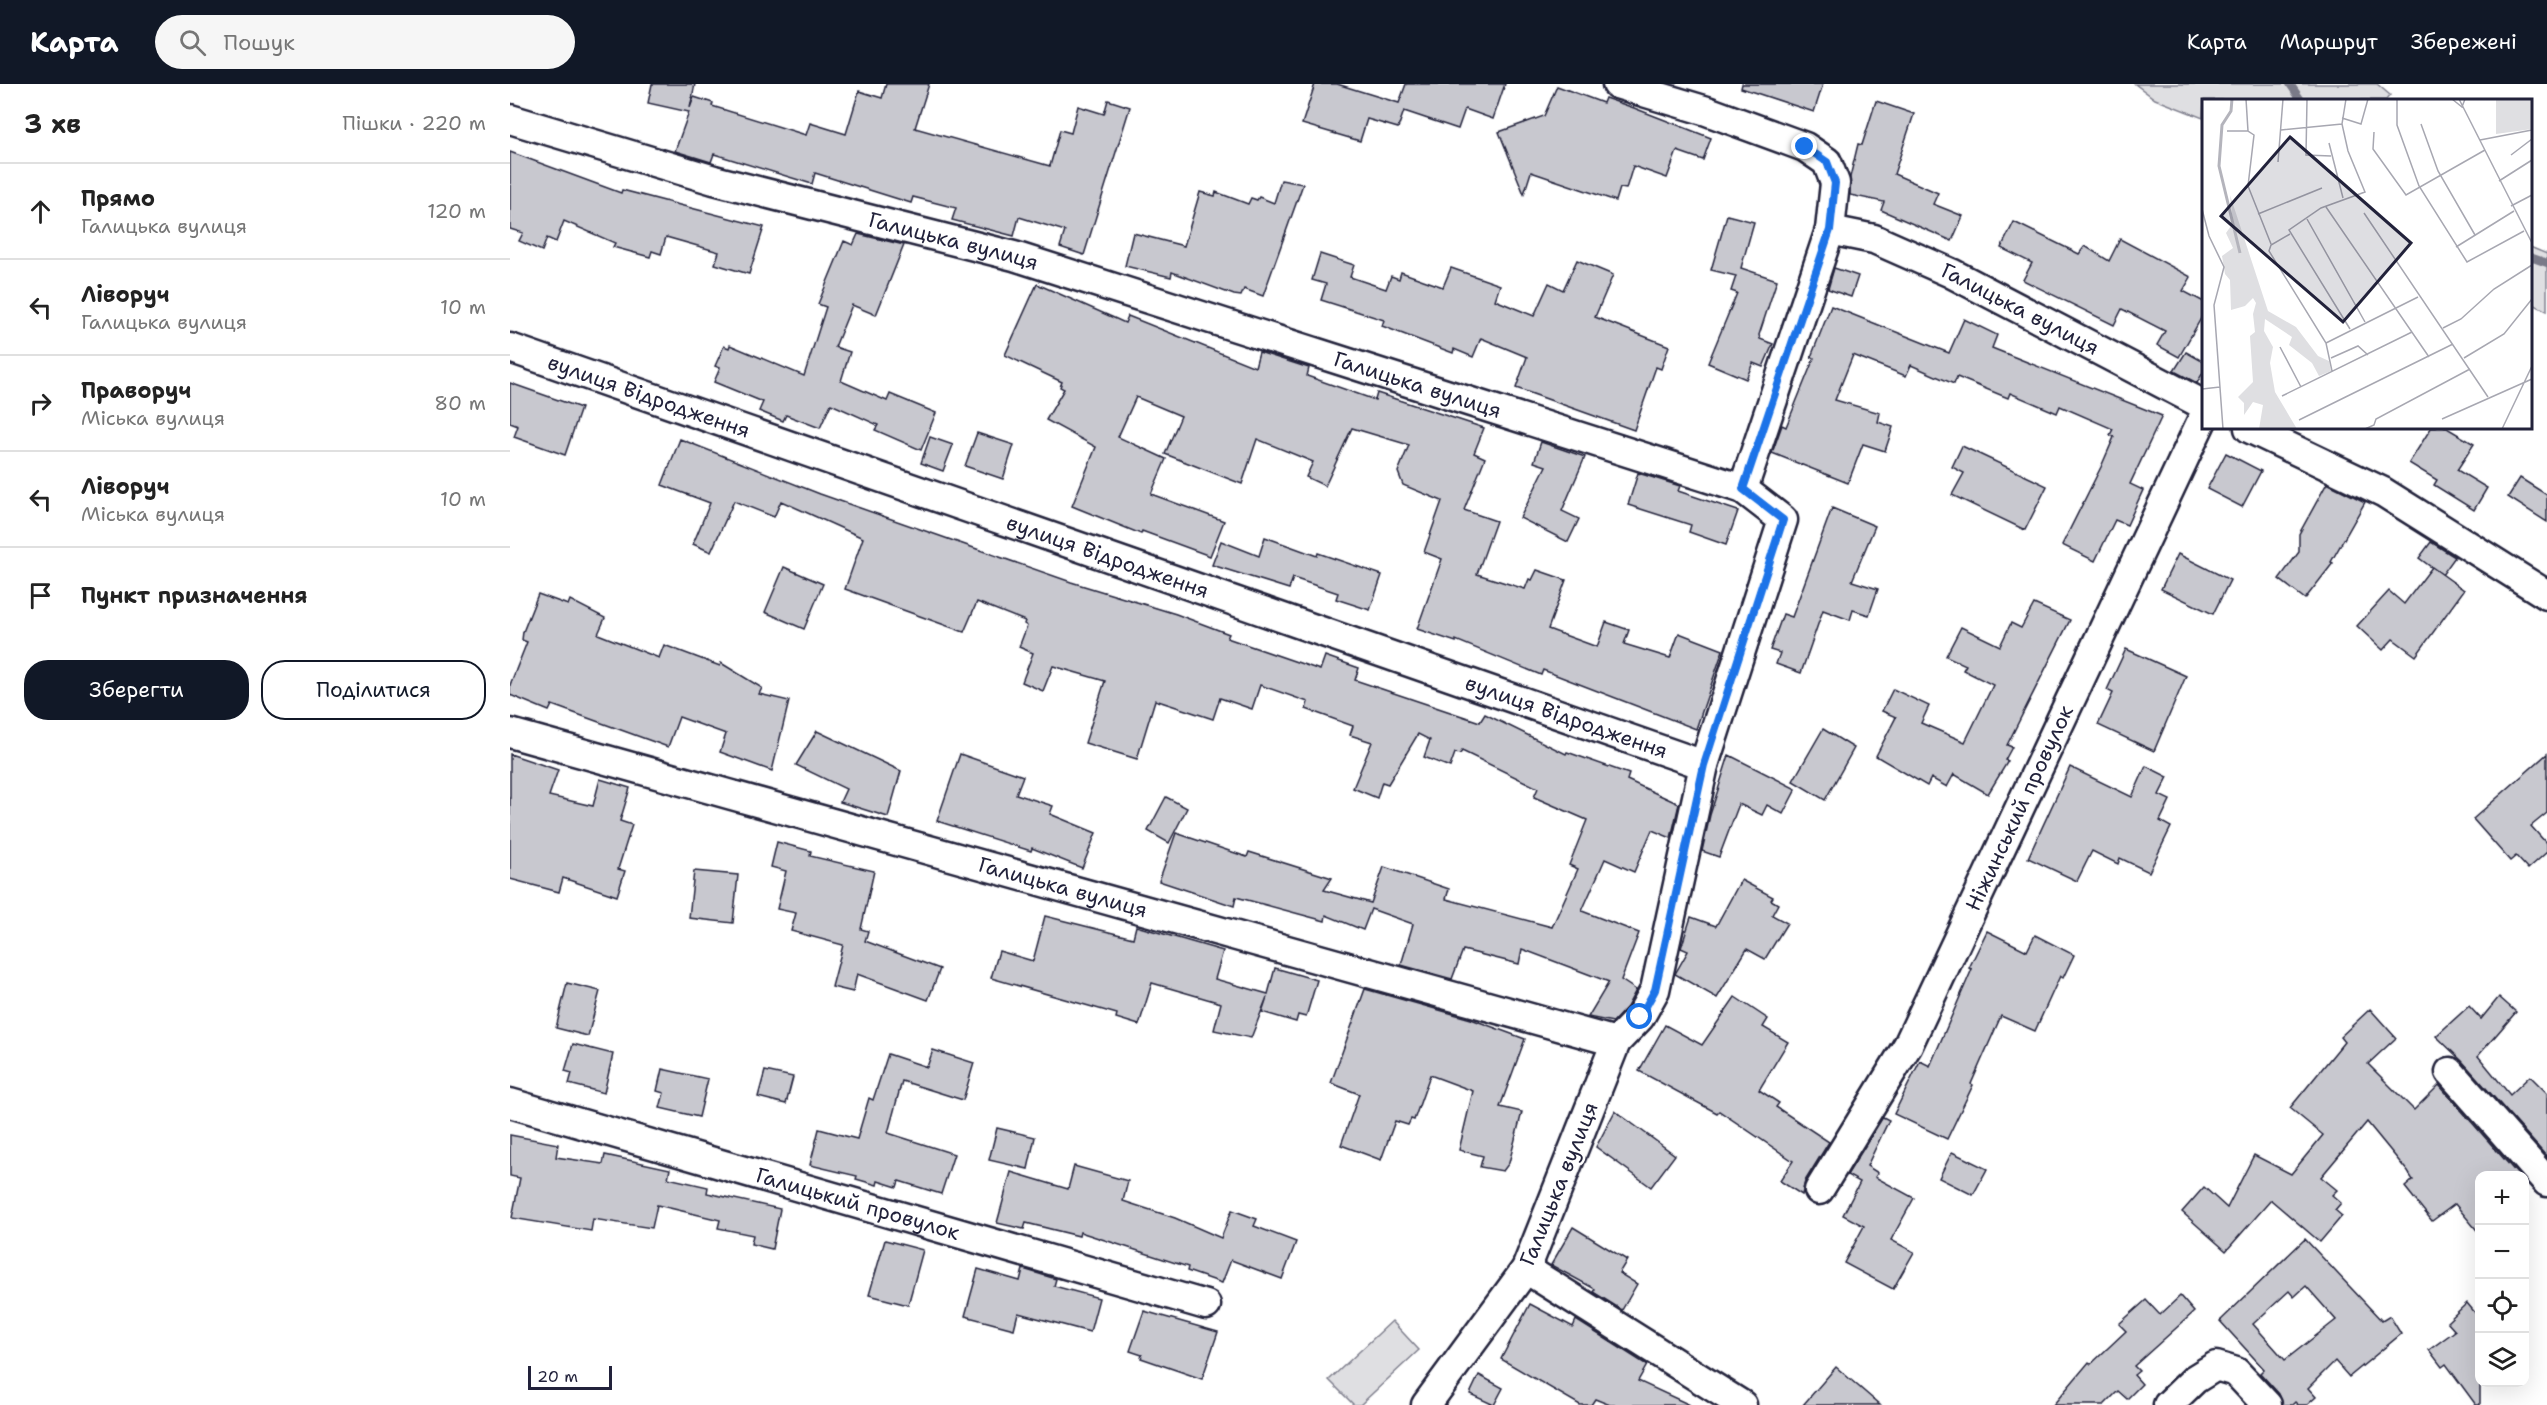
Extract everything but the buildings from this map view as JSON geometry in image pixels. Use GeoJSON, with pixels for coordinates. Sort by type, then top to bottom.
{"type":"FeatureCollection","features":[{"type":"Feature","properties":{"kind":"street"},"geometry":{"type":"LineString","coordinates":[[1617,84],[1707,111],[1805,147],[1827,162],[1835,183],[1830,230],[1743,489]]}},
{"type":"Feature","properties":{"kind":"street","name":"Галицька вулиця"},"geometry":{"type":"LineString","coordinates":[[510,119],[714,180],[1014,256],[1743,489],[1783,520],[1704,765],[1655,990],[1640,1017],[1616,1042],[1526,1269],[1426,1405]]}},
{"type":"Feature","properties":{"kind":"street","name":"Галицька вулиця"},"geometry":{"type":"LineString","coordinates":[[1830,230],[1874,239],[1951,273],[2202,404]]}},
{"type":"Feature","properties":{"kind":"street","name":"вулиця Відродження"},"geometry":{"type":"LineString","coordinates":[[510,348],[1704,765]]}},
{"type":"Feature","properties":{"kind":"street","name":"Ніжинський провулок"},"geometry":{"type":"LineString","coordinates":[[1819,1190],[1908,1045],[2202,420]]}},
{"type":"Feature","properties":{"kind":"street"},"geometry":{"type":"LineString","coordinates":[[2251,429],[2383,492],[2547,595]]}},
{"type":"Feature","properties":{"kind":"street","name":"Галицька вулиця"},"geometry":{"type":"LineString","coordinates":[[510,733],[1616,1042]]}},
{"type":"Feature","properties":{"kind":"street"},"geometry":{"type":"LineString","coordinates":[[2450,1072],[2547,1182]]}},
{"type":"Feature","properties":{"kind":"street","name":"Галицький провулок"},"geometry":{"type":"LineString","coordinates":[[510,1103],[1206,1305]]}},
{"type":"Feature","properties":{"kind":"street"},"geometry":{"type":"LineString","coordinates":[[1526,1269],[1742,1405]]}},
{"type":"Feature","properties":{"kind":"street"},"geometry":{"type":"LineString","coordinates":[[2168,1405],[2195,1379],[2216,1366],[2236,1372],[2266,1405]]}},
{"type":"Feature","properties":{"kind":"shaded area"},"geometry":{"type":"Polygon","coordinates":[[[2135,84],[2377,84],[2390,95],[2387,99],[2202,99],[2202,118],[2155,99],[2135,84]]]}},
{"type":"Feature","properties":{"kind":"shaded area"},"geometry":{"type":"Polygon","coordinates":[[[2532,248],[2547,254],[2547,311],[2532,304],[2532,248]]]}},
{"type":"Feature","properties":{"kind":"shaded area"},"geometry":{"type":"Polygon","coordinates":[[[1392,1321],[1419,1350],[1360,1405],[1354,1405],[1329,1380],[1392,1321]]]}},
{"type":"Feature","properties":{"kind":"waterway"},"geometry":{"type":"LineString","coordinates":[[2290,84],[2300,99]]}},
{"type":"Feature","properties":{"kind":"waterway"},"geometry":{"type":"LineString","coordinates":[[2532,258],[2547,263]]}},
{"type":"Feature","properties":{"kind":"route"},"geometry":{"type":"LineString","coordinates":[[1640,1017],[1655,990],[1704,765],[1783,520],[1743,489],[1830,230],[1835,183],[1827,162],[1805,147]]}}]}
